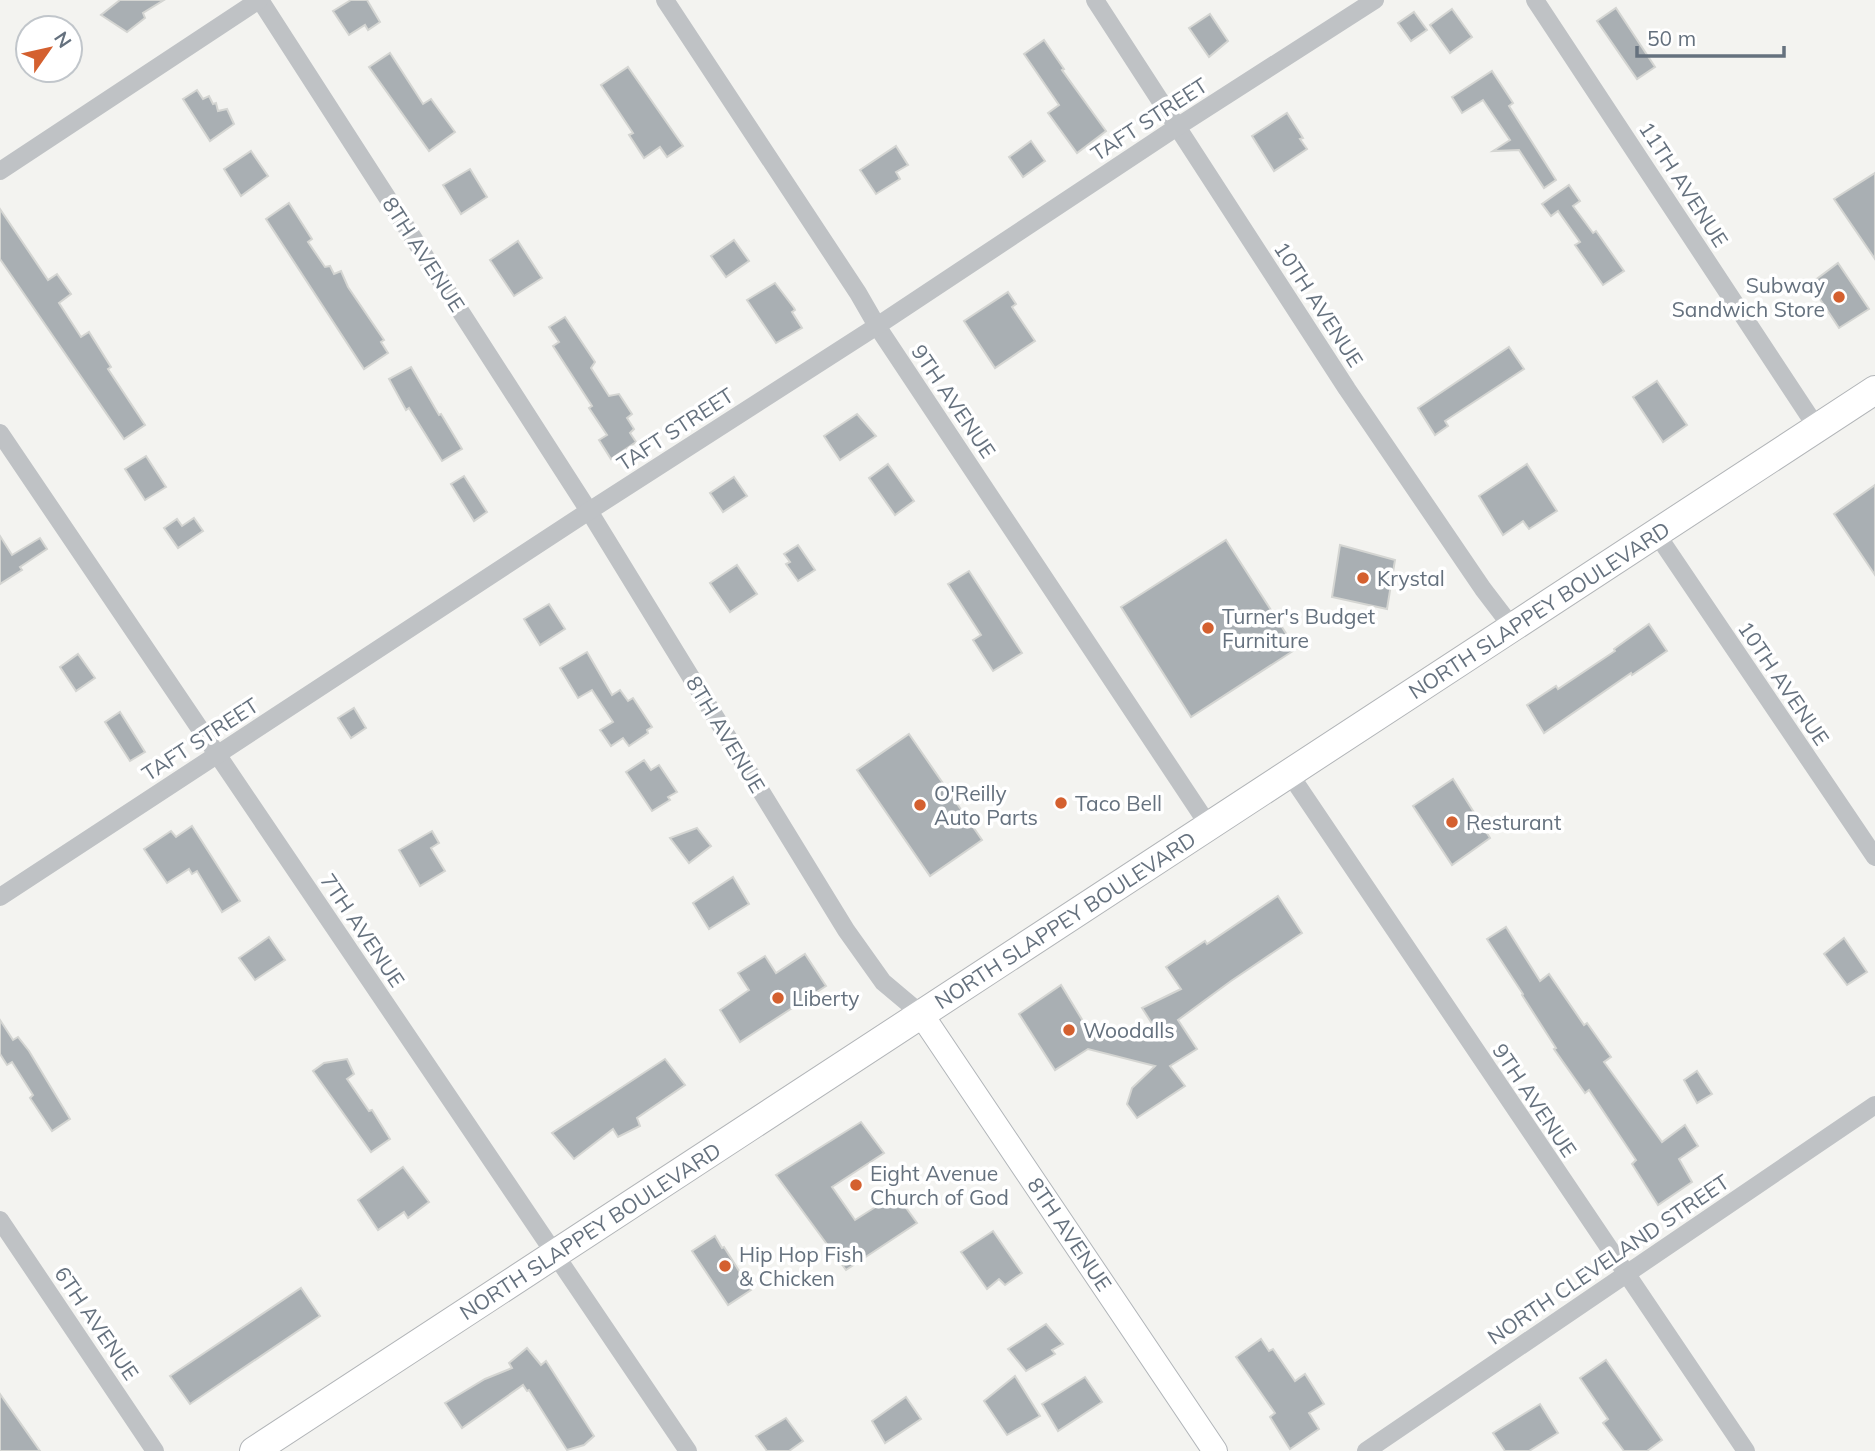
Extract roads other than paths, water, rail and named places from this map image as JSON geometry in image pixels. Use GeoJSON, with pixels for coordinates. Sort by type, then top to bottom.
{"type":"FeatureCollection","features":[{"type":"Feature","properties":{"kind":"main road","name":"NORTH SLAPPEY BOULEVARD"},"geometry":{"type":"LineString","coordinates":[[254,1451],[1875,390]]}},
{"type":"Feature","properties":{"kind":"street"},"geometry":{"type":"LineString","coordinates":[[0,171],[260,0]]}},
{"type":"Feature","properties":{"kind":"street","name":"8TH AVENUE"},"geometry":{"type":"LineString","coordinates":[[260,0],[589,511],[846,930],[883,982],[921,1014],[1215,1451]]}},
{"type":"Feature","properties":{"kind":"street","name":"9TH AVENUE"},"geometry":{"type":"LineString","coordinates":[[665,0],[877,326],[1209,826]]}},
{"type":"Feature","properties":{"kind":"street","name":"10TH AVENUE"},"geometry":{"type":"LineString","coordinates":[[1095,0],[1347,389],[1483,589],[1512,627]]}},
{"type":"Feature","properties":{"kind":"street","name":"TAFT STREET"},"geometry":{"type":"LineString","coordinates":[[0,897],[1375,0]]}},
{"type":"Feature","properties":{"kind":"street","name":"11TH AVENUE"},"geometry":{"type":"LineString","coordinates":[[1535,0],[1817,428]]}},
{"type":"Feature","properties":{"kind":"street","name":"7TH AVENUE"},"geometry":{"type":"LineString","coordinates":[[0,433],[688,1451]]}},
{"type":"Feature","properties":{"kind":"street","name":"10TH AVENUE"},"geometry":{"type":"LineString","coordinates":[[1656,533],[1875,857]]}},
{"type":"Feature","properties":{"kind":"street","name":"9TH AVENUE"},"geometry":{"type":"LineString","coordinates":[[1289,773],[1745,1451]]}},
{"type":"Feature","properties":{"kind":"street","name":"NORTH CLEVELAND STREET"},"geometry":{"type":"LineString","coordinates":[[1366,1451],[1875,1105]]}},
{"type":"Feature","properties":{"kind":"street","name":"6TH AVENUE"},"geometry":{"type":"LineString","coordinates":[[0,1220],[155,1451]]}},
{"type":"Feature","properties":{"kind":"place","name":"Subway Sandwich Store"},"geometry":{"type":"Point","coordinates":[1839,297]}},
{"type":"Feature","properties":{"kind":"place","name":"Krystal"},"geometry":{"type":"Point","coordinates":[1363,578]}},
{"type":"Feature","properties":{"kind":"place","name":"Turner's Budget Furniture"},"geometry":{"type":"Point","coordinates":[1208,628]}},
{"type":"Feature","properties":{"kind":"place","name":"Taco Bell"},"geometry":{"type":"Point","coordinates":[1061,803]}},
{"type":"Feature","properties":{"kind":"place","name":"O'Reilly Auto Parts"},"geometry":{"type":"Point","coordinates":[920,805]}},
{"type":"Feature","properties":{"kind":"place","name":"Resturant"},"geometry":{"type":"Point","coordinates":[1452,822]}},
{"type":"Feature","properties":{"kind":"place","name":"Liberty"},"geometry":{"type":"Point","coordinates":[778,998]}},
{"type":"Feature","properties":{"kind":"place","name":"Woodalls"},"geometry":{"type":"Point","coordinates":[1069,1030]}},
{"type":"Feature","properties":{"kind":"place","name":"Eight Avenue Church of God"},"geometry":{"type":"Point","coordinates":[856,1185]}},
{"type":"Feature","properties":{"kind":"place","name":"Hip Hop Fish & Chicken"},"geometry":{"type":"Point","coordinates":[725,1266]}}]}
